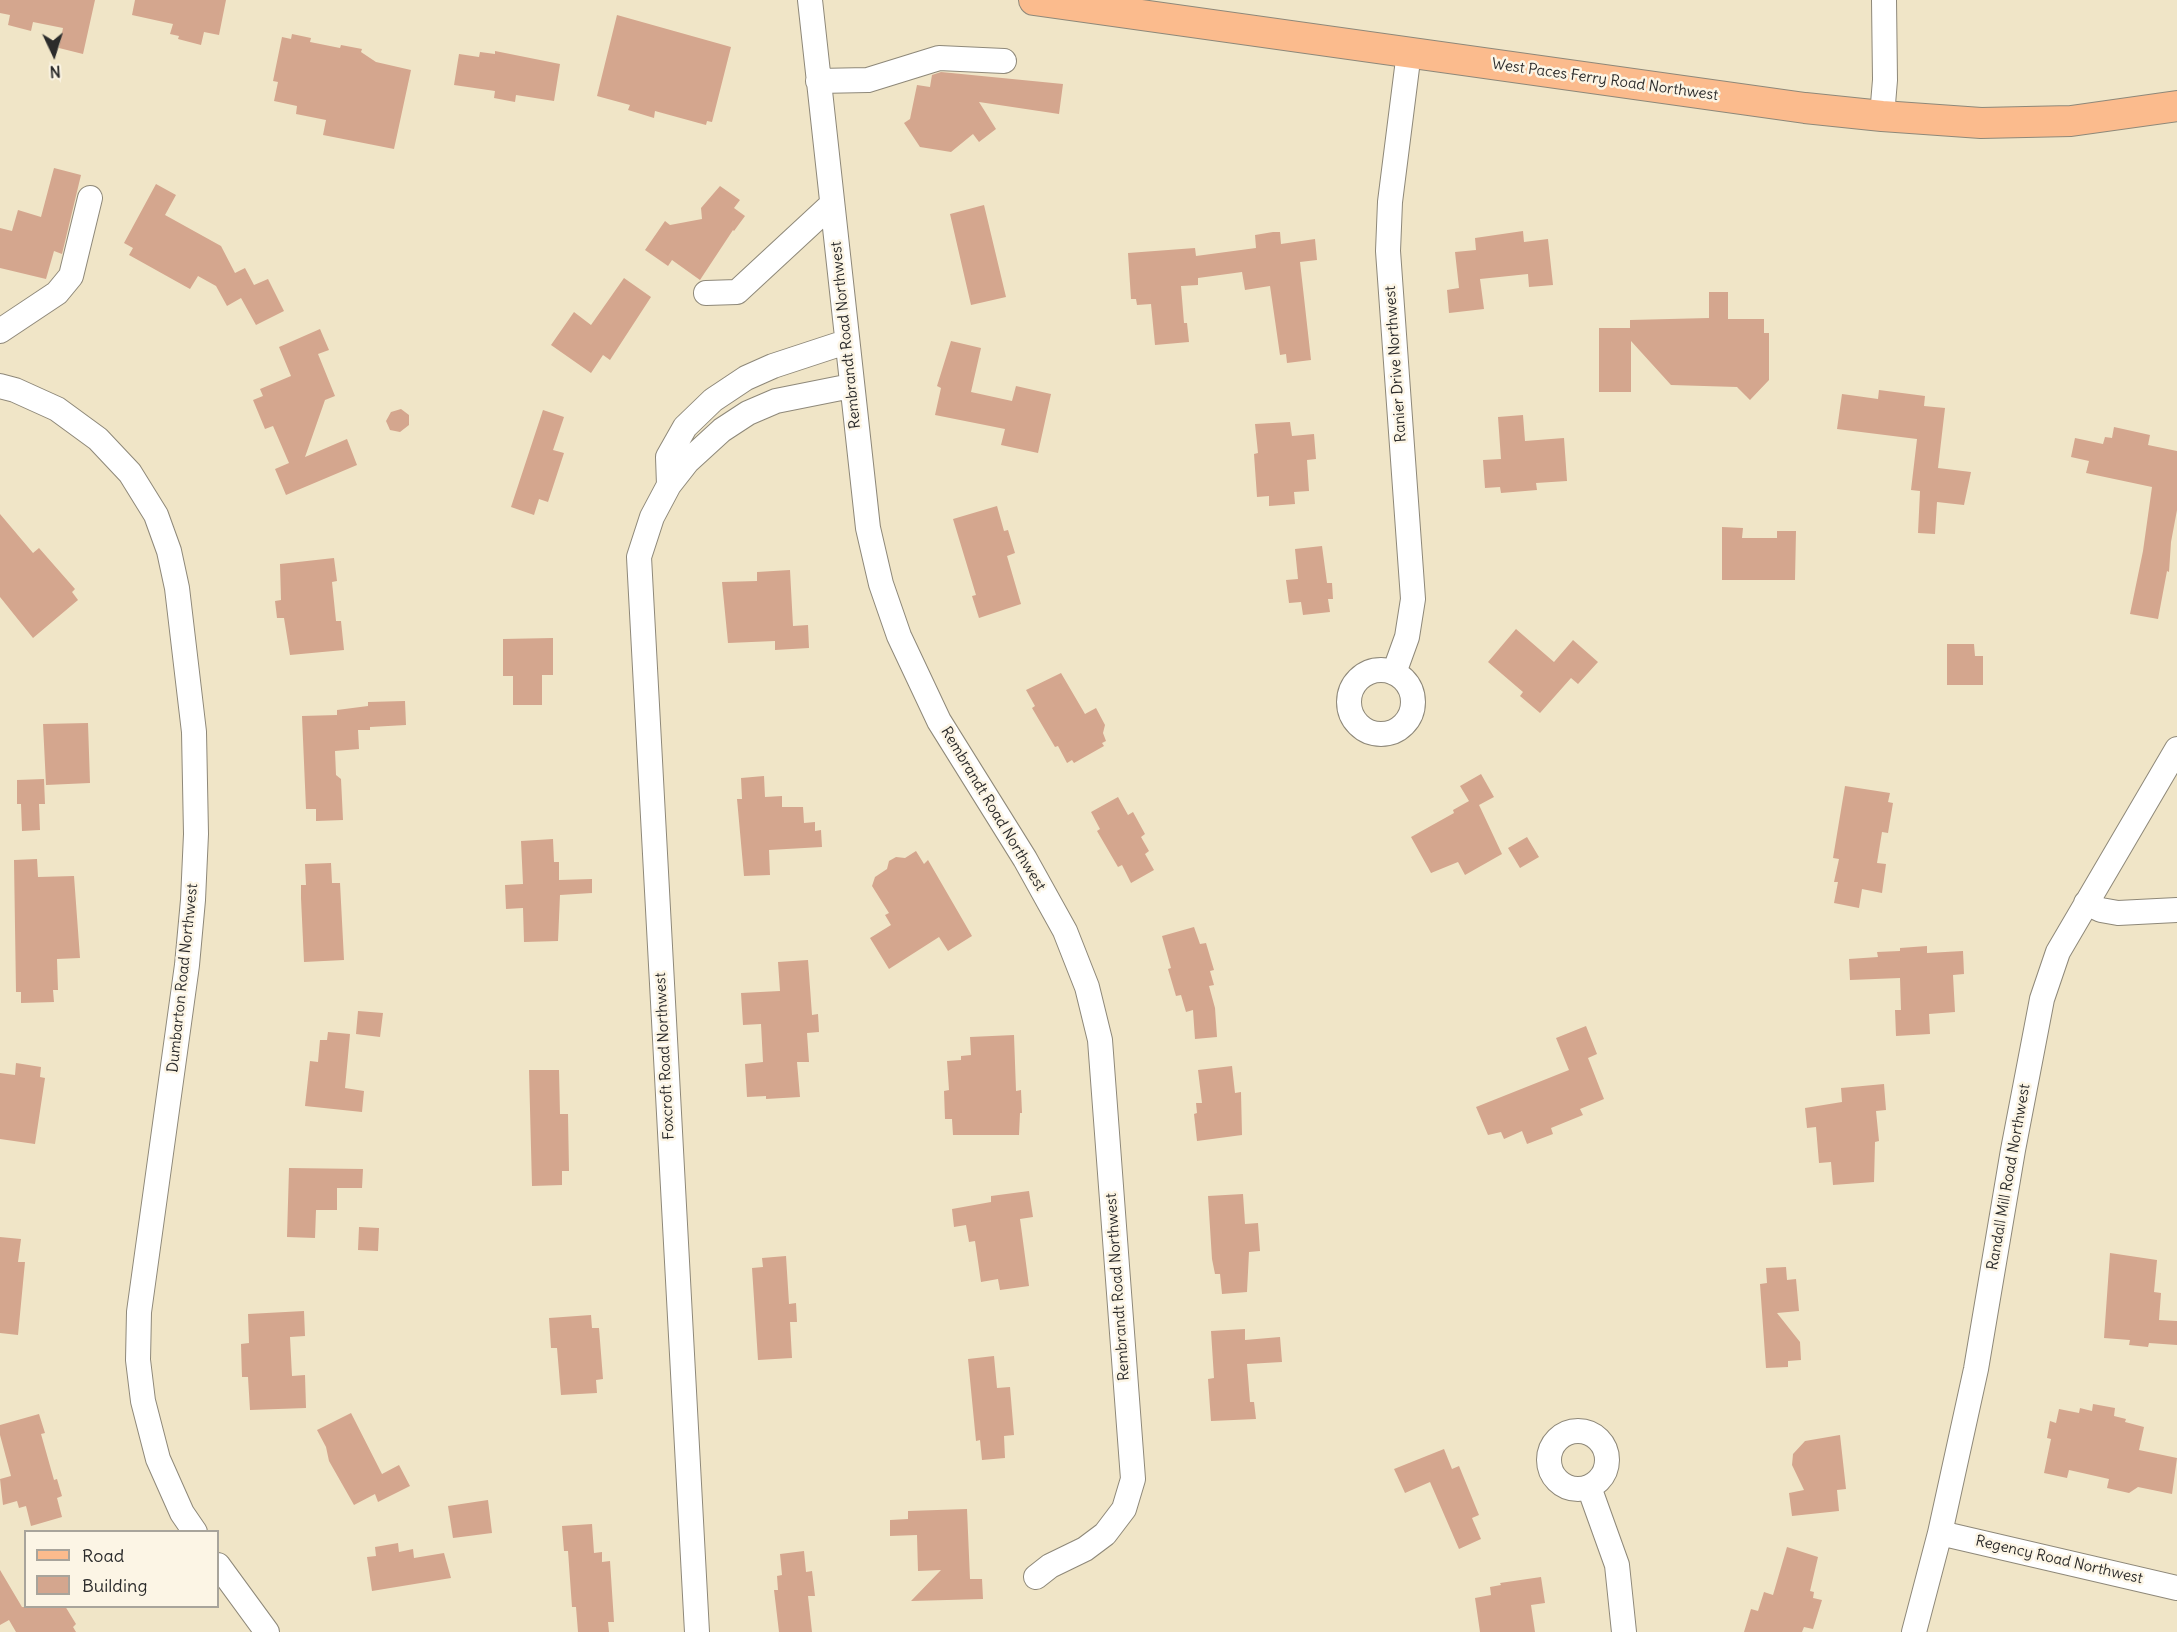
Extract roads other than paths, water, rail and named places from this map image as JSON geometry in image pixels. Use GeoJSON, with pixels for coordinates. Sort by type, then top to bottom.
{"type":"FeatureCollection","features":[{"type":"Feature","properties":{"kind":"main road","name":"West Paces Ferry Road Northwest"},"geometry":{"type":"LineString","coordinates":[[1034,0],[1138,7],[1409,52],[1805,108],[1882,116],[1982,123],[2071,121],[2177,106]]}},
{"type":"Feature","properties":{"kind":"street","name":"Rembrandt Road Northwest"},"geometry":{"type":"LineString","coordinates":[[810,0],[868,528],[881,584],[899,636],[939,721],[1025,859],[1065,931],[1087,987],[1100,1040],[1133,1479],[1124,1509],[1106,1534],[1085,1549],[1050,1566],[1036,1577]]}},
{"type":"Feature","properties":{"kind":"street"},"geometry":{"type":"LineString","coordinates":[[1882,116],[1885,80],[1884,0]]}},
{"type":"Feature","properties":{"kind":"street","name":"Ranier Drive Northwest"},"geometry":{"type":"LineString","coordinates":[[1394,673],[1407,637],[1413,599],[1388,251],[1390,202],[1409,52]]}},
{"type":"Feature","properties":{"kind":"street"},"geometry":{"type":"LineString","coordinates":[[818,81],[868,80],[939,58],[1004,61]]}},
{"type":"Feature","properties":{"kind":"street"},"geometry":{"type":"LineString","coordinates":[[0,331],[57,293],[71,276],[90,198]]}},
{"type":"Feature","properties":{"kind":"street"},"geometry":{"type":"LineString","coordinates":[[706,294],[737,292],[832,204]]}},
{"type":"Feature","properties":{"kind":"street","name":"Foxcroft Road Northwest"},"geometry":{"type":"LineString","coordinates":[[669,485],[668,457],[685,427],[713,400],[746,378],[773,366],[846,342]]}},
{"type":"Feature","properties":{"kind":"street","name":"Dumbarton Road Northwest"},"geometry":{"type":"LineString","coordinates":[[0,386],[15,390],[57,409],[98,439],[130,473],[156,515],[169,551],[177,588],[194,732],[196,834],[194,900],[139,1312],[138,1360],[143,1401],[158,1459],[182,1513],[194,1530]]}},
{"type":"Feature","properties":{"kind":"street","name":"Foxcroft Road Northwest"},"geometry":{"type":"LineString","coordinates":[[697,1632],[639,558],[652,517],[669,485],[687,462],[722,430],[748,413],[776,401],[851,386]]}},
{"type":"Feature","properties":{"kind":"street","name":"Randall Mill Road Northwest"},"geometry":{"type":"LineString","coordinates":[[1914,1632],[1940,1533],[1976,1369],[2013,1150],[2042,999],[2058,952],[2177,749]]}},
{"type":"Feature","properties":{"kind":"street"},"geometry":{"type":"LineString","coordinates":[[2085,903],[2101,910],[2118,913],[2177,910]]}},
{"type":"Feature","properties":{"kind":"street"},"geometry":{"type":"LineString","coordinates":[[1589,1487],[1617,1565],[1624,1632]]}},
{"type":"Feature","properties":{"kind":"street","name":"Regency Road Northwest"},"geometry":{"type":"LineString","coordinates":[[1940,1533],[2177,1588]]}},
{"type":"Feature","properties":{"kind":"street"},"geometry":{"type":"LineString","coordinates":[[219,1566],[267,1632]]}}]}
